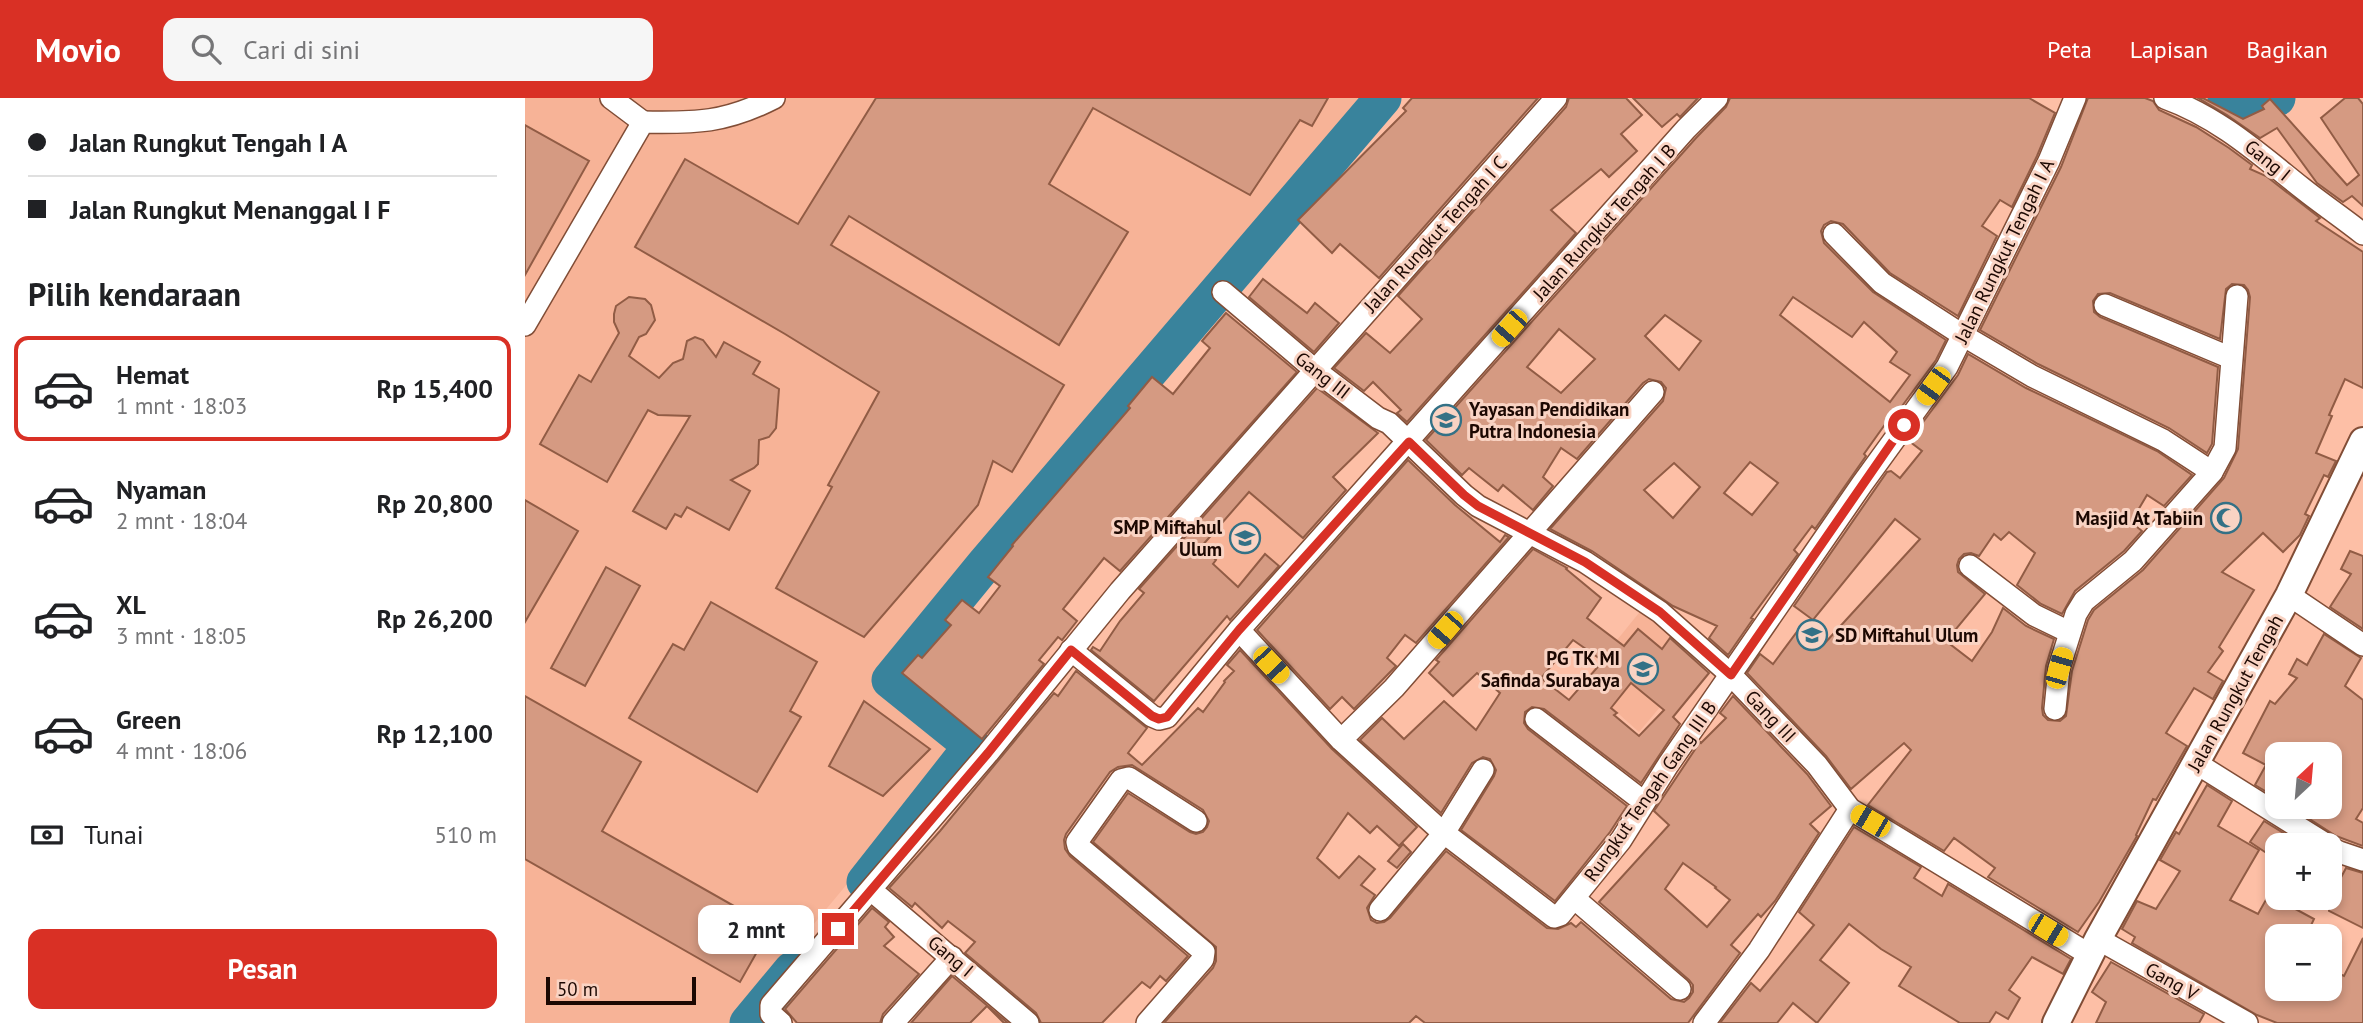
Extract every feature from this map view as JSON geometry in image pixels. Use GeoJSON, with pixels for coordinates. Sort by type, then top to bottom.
{"type":"FeatureCollection","features":[{"type":"Feature","properties":{"kind":"main road","name":"Jalan Rungkut Tengah"},"geometry":{"type":"LineString","coordinates":[[2056,1023],[2094,947],[2289,595],[2363,441]]}},
{"type":"Feature","properties":{"kind":"street"},"geometry":{"type":"LineString","coordinates":[[611,98],[643,122],[696,123],[724,118],[774,98]]}},
{"type":"Feature","properties":{"kind":"street","name":"Jalan Rungkut Tengah I C"},"geometry":{"type":"LineString","coordinates":[[781,1023],[771,1014],[771,1006],[1120,591],[1556,98]]}},
{"type":"Feature","properties":{"kind":"street","name":"Jalan Rungkut Tengah I B"},"geometry":{"type":"LineString","coordinates":[[1071,650],[1152,716],[1159,719],[1167,717],[1239,630],[1661,157],[1717,98]]}},
{"type":"Feature","properties":{"kind":"street","name":"Jalan Rungkut Tengah I A"},"geometry":{"type":"LineString","coordinates":[[1731,675],[1861,484],[1947,367],[2049,161],[2075,98]]}},
{"type":"Feature","properties":{"kind":"street","name":"Gang I"},"geometry":{"type":"LineString","coordinates":[[2165,98],[2187,106],[2242,139],[2363,234]]}},
{"type":"Feature","properties":{"kind":"street"},"geometry":{"type":"LineString","coordinates":[[525,325],[643,122]]}},
{"type":"Feature","properties":{"kind":"street"},"geometry":{"type":"LineString","coordinates":[[1834,234],[1882,283],[1963,336],[2032,376],[2163,440],[2212,471]]}},
{"type":"Feature","properties":{"kind":"street","name":"Gang III"},"geometry":{"type":"LineString","coordinates":[[1223,292],[1315,370],[1378,418],[1389,423],[1478,506],[1585,562],[1660,612],[1731,675],[1817,765],[1850,809],[2094,947]]}},
{"type":"Feature","properties":{"kind":"street"},"geometry":{"type":"LineString","coordinates":[[2055,709],[2059,668],[2069,632],[2084,601],[2133,561],[2212,471],[2225,448],[2238,296]]}},
{"type":"Feature","properties":{"kind":"street"},"geometry":{"type":"LineString","coordinates":[[2105,305],[2231,358]]}},
{"type":"Feature","properties":{"kind":"street"},"geometry":{"type":"LineString","coordinates":[[1342,740],[1394,688],[1653,392]]}},
{"type":"Feature","properties":{"kind":"street"},"geometry":{"type":"LineString","coordinates":[[1970,566],[2034,615],[2069,632]]}},
{"type":"Feature","properties":{"kind":"street"},"geometry":{"type":"LineString","coordinates":[[2289,595],[2363,645]]}},
{"type":"Feature","properties":{"kind":"street","name":"Rungkut Tengah Gang III B"},"geometry":{"type":"LineString","coordinates":[[1239,630],[1342,740],[1444,833],[1554,917],[1565,912],[1621,840],[1668,765],[1731,675]]}},
{"type":"Feature","properties":{"kind":"street"},"geometry":{"type":"LineString","coordinates":[[1536,719],[1644,802]]}},
{"type":"Feature","properties":{"kind":"street"},"geometry":{"type":"LineString","coordinates":[[2196,762],[2308,833]]}},
{"type":"Feature","properties":{"kind":"street"},"geometry":{"type":"LineString","coordinates":[[1380,910],[1444,833],[1483,770]]}},
{"type":"Feature","properties":{"kind":"street"},"geometry":{"type":"LineString","coordinates":[[1147,1023],[1203,959],[1204,952],[1078,846],[1077,842],[1121,780],[1129,778],[1196,821]]}},
{"type":"Feature","properties":{"kind":"street"},"geometry":{"type":"LineString","coordinates":[[1704,1023],[1759,950],[1850,809]]}},
{"type":"Feature","properties":{"kind":"street"},"geometry":{"type":"LineString","coordinates":[[2342,853],[2363,860]]}},
{"type":"Feature","properties":{"kind":"street","name":"Gang I"},"geometry":{"type":"LineString","coordinates":[[871,890],[1028,1023]]}},
{"type":"Feature","properties":{"kind":"street"},"geometry":{"type":"LineString","coordinates":[[1575,899],[1680,989]]}},
{"type":"Feature","properties":{"kind":"street","name":"Gang V"},"geometry":{"type":"LineString","coordinates":[[2094,947],[2247,1023]]}},
{"type":"Feature","properties":{"kind":"street"},"geometry":{"type":"LineString","coordinates":[[893,1023],[952,957]]}},
{"type":"Feature","properties":{"kind":"shaded area"},"geometry":{"type":"Polygon","coordinates":[[[525,98],[1379,98],[875,679],[964,744],[731,1023],[525,1023],[525,98]]]}},
{"type":"Feature","properties":{"kind":"shaded area","name":"SMP Miftahul Ulum"},"geometry":{"type":"Polygon","coordinates":[[[1245,453],[1330,525],[1241,621],[1161,551],[1245,453]]]}},
{"type":"Feature","properties":{"kind":"shaded area","name":"PG TK MI Safinda Surabaya"},"geometry":{"type":"Polygon","coordinates":[[[1643,608],[1703,656],[1639,732],[1583,682],[1643,608]]]}},
{"type":"Feature","properties":{"kind":"building"},"geometry":{"type":"Polygon","coordinates":[[[876,98],[1328,98],[1312,126],[1300,120],[1250,195],[1093,108],[1049,184],[1128,232],[1059,345],[849,216],[831,245],[1064,385],[1012,472],[993,461],[978,505],[864,637],[776,588],[832,487],[828,485],[879,392],[635,247],[685,159],[798,224],[876,98]]]}},
{"type":"Feature","properties":{"kind":"building"},"geometry":{"type":"Polygon","coordinates":[[[1412,98],[1538,98],[1379,278],[1340,244],[1332,253],[1298,220],[1406,111],[1403,108],[1412,98]]]}},
{"type":"Feature","properties":{"kind":"building"},"geometry":{"type":"Polygon","coordinates":[[[1569,98],[1626,98],[1642,115],[1621,134],[1637,151],[1609,177],[1601,169],[1551,210],[1576,233],[1407,422],[1397,413],[1401,410],[1373,382],[1364,391],[1334,368],[1366,333],[1390,353],[1422,319],[1398,296],[1566,107],[1569,98]]]}},
{"type":"Feature","properties":{"kind":"building"},"geometry":{"type":"Polygon","coordinates":[[[1633,98],[1698,98],[1680,117],[1677,114],[1662,127],[1633,98]]]}},
{"type":"Feature","properties":{"kind":"building"},"geometry":{"type":"Polygon","coordinates":[[[1730,98],[2029,98],[2055,113],[2012,207],[2000,200],[1982,226],[1997,236],[1958,316],[1890,273],[1843,224],[1831,221],[1824,225],[1821,231],[1824,243],[1873,292],[1946,340],[1936,360],[1888,425],[1886,423],[1815,529],[1812,526],[1794,550],[1798,554],[1751,618],[1753,619],[1728,655],[1709,638],[1717,626],[1673,606],[1592,551],[1550,529],[1663,401],[1666,388],[1661,382],[1649,379],[1643,383],[1577,459],[1561,448],[1543,477],[1553,486],[1533,510],[1503,485],[1498,491],[1469,468],[1462,475],[1426,440],[1726,107],[1730,98]],[[1793,297],[1780,315],[1890,402],[1910,375],[1890,362],[1897,352],[1864,322],[1852,337],[1793,297]],[[1665,315],[1645,336],[1679,370],[1701,341],[1665,315]],[[1559,329],[1527,367],[1561,393],[1595,359],[1559,329]],[[1750,462],[1724,493],[1752,515],[1778,483],[1750,462]],[[1674,463],[1644,490],[1673,518],[1700,487],[1674,463]]]}},
{"type":"Feature","properties":{"kind":"building"},"geometry":{"type":"Polygon","coordinates":[[[2088,98],[2145,98],[2153,101],[2159,110],[2196,127],[2229,148],[2252,165],[2250,169],[2266,176],[2320,218],[2316,221],[2363,252],[2363,388],[2345,379],[2329,415],[2332,416],[2316,453],[2336,461],[2328,477],[2324,475],[2305,514],[2309,516],[2300,535],[2283,552],[2263,533],[2222,572],[2254,590],[2219,647],[2223,651],[2208,672],[2223,681],[2213,699],[2194,688],[2166,733],[2187,746],[2156,800],[2153,799],[2137,836],[2099,902],[2078,932],[1988,877],[1995,868],[1954,838],[1944,851],[1868,805],[1911,750],[1904,743],[1851,789],[1826,756],[1747,673],[1760,654],[1773,664],[1802,625],[1824,644],[1920,539],[1895,519],[1813,620],[1794,606],[1887,472],[1891,471],[1900,478],[1922,451],[1909,441],[1958,375],[1968,354],[2026,388],[2157,451],[2192,475],[2164,506],[2147,495],[2131,522],[2142,531],[2124,551],[2075,591],[2062,614],[2041,604],[2017,585],[2035,553],[2009,532],[2001,540],[1994,534],[1979,556],[1964,554],[1959,559],[1958,572],[1985,594],[1946,641],[1972,661],[1992,632],[2003,608],[2026,626],[2054,639],[2046,666],[2042,708],[2043,715],[2048,720],[2060,721],[2066,716],[2072,671],[2088,620],[2094,610],[2143,570],[2224,478],[2238,449],[2250,297],[2244,285],[2232,284],[2226,289],[2220,339],[2110,293],[2098,294],[2093,301],[2094,312],[2100,317],[2218,367],[2212,444],[2207,453],[2169,428],[2038,364],[1980,330],[2061,167],[2088,98]]]}},
{"type":"Feature","properties":{"kind":"building"},"geometry":{"type":"Polygon","coordinates":[[[2198,98],[2203,98],[2243,119],[2264,109],[2262,106],[2270,99],[2347,185],[2359,175],[2321,118],[2345,98],[2358,98],[2363,104],[2363,206],[2352,196],[2343,202],[2317,183],[2277,128],[2260,138],[2198,98]]]}},
{"type":"Feature","properties":{"kind":"building"},"geometry":{"type":"Polygon","coordinates":[[[525,125],[589,161],[525,275],[525,125]]]}},
{"type":"Feature","properties":{"kind":"building"},"geometry":{"type":"Polygon","coordinates":[[[1263,279],[1307,313],[1315,303],[1339,323],[1314,352],[1249,297],[1263,279]]]}},
{"type":"Feature","properties":{"kind":"building"},"geometry":{"type":"Polygon","coordinates":[[[629,297],[645,299],[651,305],[655,320],[646,334],[639,337],[629,356],[659,378],[673,363],[683,359],[687,341],[695,337],[703,340],[716,357],[724,342],[760,362],[753,374],[779,389],[776,428],[769,437],[759,440],[758,464],[731,480],[750,491],[729,530],[687,507],[681,517],[675,514],[666,529],[633,511],[690,416],[658,415],[648,410],[607,482],[540,444],[579,375],[591,382],[619,333],[614,322],[616,306],[629,297]]]}},
{"type":"Feature","properties":{"kind":"building"},"geometry":{"type":"Polygon","coordinates":[[[1226,313],[1297,372],[1120,571],[1104,558],[1063,609],[1077,621],[1062,640],[1058,637],[1039,660],[1044,664],[982,739],[902,673],[918,655],[922,658],[951,625],[945,620],[962,600],[979,613],[1000,586],[988,577],[1012,545],[1130,408],[1128,406],[1152,377],[1173,394],[1210,348],[1202,341],[1226,313]]]}},
{"type":"Feature","properties":{"kind":"building"},"geometry":{"type":"Polygon","coordinates":[[[1317,388],[1378,433],[1333,477],[1346,490],[1303,538],[1249,492],[1201,547],[1216,560],[1213,564],[1238,587],[1265,554],[1279,566],[1230,620],[1227,616],[1154,701],[1091,650],[1093,647],[1100,651],[1120,621],[1144,593],[1139,589],[1317,388]]]}},
{"type":"Feature","properties":{"kind":"building"},"geometry":{"type":"Polygon","coordinates":[[[1408,460],[1455,505],[1500,542],[1505,535],[1509,537],[1416,643],[1405,635],[1387,658],[1396,666],[1354,709],[1342,697],[1330,709],[1257,630],[1408,460]]]}},
{"type":"Feature","properties":{"kind":"building"},"geometry":{"type":"Polygon","coordinates":[[[525,500],[578,531],[525,622],[525,500]]]}},
{"type":"Feature","properties":{"kind":"building"},"geometry":{"type":"Polygon","coordinates":[[[1533,549],[1567,568],[1601,598],[1587,618],[1624,646],[1638,629],[1662,649],[1670,638],[1709,673],[1673,717],[1680,724],[1641,783],[1544,709],[1532,707],[1525,712],[1524,723],[1528,729],[1627,806],[1610,832],[1555,901],[1461,830],[1494,776],[1496,770],[1490,759],[1483,757],[1472,763],[1441,813],[1360,740],[1382,718],[1404,739],[1444,701],[1476,730],[1500,693],[1477,673],[1453,696],[1429,673],[1439,662],[1436,660],[1533,549]],[[1573,640],[1541,678],[1569,700],[1603,661],[1573,640]],[[1631,683],[1611,708],[1617,713],[1614,715],[1639,736],[1664,710],[1631,683]]]}},
{"type":"Feature","properties":{"kind":"building"},"geometry":{"type":"Polygon","coordinates":[[[2350,551],[2363,556],[2363,629],[2330,607],[2351,574],[2341,569],[2350,551]]]}},
{"type":"Feature","properties":{"kind":"building"},"geometry":{"type":"Polygon","coordinates":[[[606,567],[640,586],[585,686],[551,668],[606,567]]]}},
{"type":"Feature","properties":{"kind":"building"},"geometry":{"type":"Polygon","coordinates":[[[711,602],[817,662],[790,711],[801,717],[757,792],[629,718],[673,644],[684,650],[711,602]]]}},
{"type":"Feature","properties":{"kind":"building"},"geometry":{"type":"Polygon","coordinates":[[[2324,634],[2361,658],[2345,686],[2363,700],[2363,808],[2356,819],[2363,823],[2363,846],[2342,838],[2342,833],[2331,833],[2310,819],[2342,819],[2342,742],[2265,742],[2265,764],[2243,753],[2270,701],[2275,704],[2297,678],[2289,674],[2297,659],[2307,665],[2324,634]]]}},
{"type":"Feature","properties":{"kind":"building"},"geometry":{"type":"Polygon","coordinates":[[[1240,650],[1332,749],[1417,827],[1399,846],[1377,826],[1370,833],[1348,813],[1317,858],[1339,878],[1359,856],[1375,869],[1361,885],[1375,895],[1367,908],[1371,920],[1377,923],[1390,918],[1446,851],[1547,928],[1558,929],[1571,923],[1576,927],[1581,922],[1671,999],[1684,1002],[1693,992],[1693,985],[1599,902],[1669,825],[1654,811],[1700,742],[1726,718],[1720,713],[1733,696],[1807,774],[1831,806],[1810,824],[1819,833],[1775,901],[1761,917],[1758,914],[1731,945],[1740,953],[1688,1023],[1425,1023],[1416,1016],[1409,1023],[1164,1023],[1213,968],[1216,947],[1093,842],[1128,793],[1190,832],[1203,832],[1209,821],[1203,810],[1132,765],[1118,767],[1110,772],[1066,834],[1065,849],[1188,956],[1166,981],[1160,976],[1150,988],[1142,982],[1102,1023],[1041,1023],[1036,1013],[965,953],[975,942],[948,921],[942,928],[915,903],[912,907],[889,888],[940,831],[1054,693],[1058,696],[1076,671],[1147,728],[1128,753],[1142,765],[1198,708],[1203,712],[1234,671],[1227,665],[1240,650]],[[1683,863],[1665,889],[1707,927],[1730,900],[1683,863]]]}},
{"type":"Feature","properties":{"kind":"building"},"geometry":{"type":"Polygon","coordinates":[[[525,696],[641,762],[602,831],[771,927],[740,982],[525,859],[525,696]]]}},
{"type":"Feature","properties":{"kind":"building"},"geometry":{"type":"Polygon","coordinates":[[[864,701],[930,749],[883,796],[829,766],[864,701]]]}},
{"type":"Feature","properties":{"kind":"building"},"geometry":{"type":"Polygon","coordinates":[[[2265,767],[2265,791],[2255,785],[2265,767]]]}},
{"type":"Feature","properties":{"kind":"building"},"geometry":{"type":"Polygon","coordinates":[[[2207,785],[2232,801],[2218,826],[2259,850],[2230,900],[2258,914],[2265,902],[2265,910],[2297,910],[2314,919],[2312,924],[2265,924],[2265,1001],[2342,1001],[2342,975],[2344,976],[2363,938],[2363,1023],[2277,1023],[2257,1015],[2132,943],[2135,937],[2122,929],[2137,901],[2156,909],[2180,871],[2160,860],[2176,832],[2179,834],[2207,785]]]}},
{"type":"Feature","properties":{"kind":"building"},"geometry":{"type":"Polygon","coordinates":[[[2264,821],[2284,833],[2265,833],[2265,852],[2250,842],[2264,821]]]}},
{"type":"Feature","properties":{"kind":"building"},"geometry":{"type":"Polygon","coordinates":[[[1854,827],[1921,867],[1914,878],[1942,896],[1948,884],[2071,959],[2063,974],[2032,957],[2009,990],[2020,998],[2008,1019],[1996,1012],[1989,1023],[1960,1023],[1899,986],[1911,967],[1881,949],[1849,924],[1820,960],[1849,983],[1817,1023],[1793,1003],[1777,1023],[1720,1023],[1751,983],[1760,991],[1814,925],[1799,912],[1854,827]]]}},
{"type":"Feature","properties":{"kind":"building"},"geometry":{"type":"Polygon","coordinates":[[[1403,844],[1411,852],[1397,868],[1388,861],[1403,844]]]}},
{"type":"Feature","properties":{"kind":"building"},"geometry":{"type":"Polygon","coordinates":[[[2346,868],[2363,873],[2363,928],[2329,911],[2342,910],[2342,876],[2346,868]]]}},
{"type":"Feature","properties":{"kind":"building"},"geometry":{"type":"Polygon","coordinates":[[[872,908],[889,922],[885,927],[894,937],[884,946],[919,974],[883,1014],[880,1023],[797,1023],[785,1009],[872,908]]]}},
{"type":"Feature","properties":{"kind":"building"},"geometry":{"type":"Polygon","coordinates":[[[2111,962],[2204,1014],[2199,1023],[2096,1023],[2106,1002],[2092,992],[2111,962]]]}},
{"type":"Feature","properties":{"kind":"building"},"geometry":{"type":"Polygon","coordinates":[[[952,976],[1008,1023],[1004,1023],[987,1006],[970,1023],[911,1023],[952,976]]]}},
{"type":"Feature","properties":{"kind":"waterway"},"geometry":{"type":"LineString","coordinates":[[865,882],[972,746],[890,680],[985,564],[1383,98]]}},
{"type":"Feature","properties":{"kind":"waterway"},"geometry":{"type":"LineString","coordinates":[[2226,98],[2236,103],[2277,98]]}},
{"type":"Feature","properties":{"kind":"waterway"},"geometry":{"type":"LineString","coordinates":[[748,1023],[792,970]]}},
{"type":"Feature","properties":{"kind":"place","name":"Yayasan Pendidikan Putra Indonesia"},"geometry":{"type":"Point","coordinates":[1446,420]}},
{"type":"Feature","properties":{"kind":"place","name":"Masjid At Tabiin"},"geometry":{"type":"Point","coordinates":[2226,518]}},
{"type":"Feature","properties":{"kind":"place","name":"SMP Miftahul Ulum"},"geometry":{"type":"Point","coordinates":[1245,538]}},
{"type":"Feature","properties":{"kind":"place","name":"SD Miftahul Ulum"},"geometry":{"type":"Point","coordinates":[1812,635]}},
{"type":"Feature","properties":{"kind":"place","name":"PG TK MI Safinda Surabaya"},"geometry":{"type":"Point","coordinates":[1643,669]}},
{"type":"Feature","properties":{"kind":"route"},"geometry":{"type":"LineString","coordinates":[[838,929],[988,753],[1071,650],[1152,716],[1159,719],[1167,717],[1239,630],[1409,442],[1478,506],[1585,562],[1660,612],[1731,675],[1904,425]]}}]}
